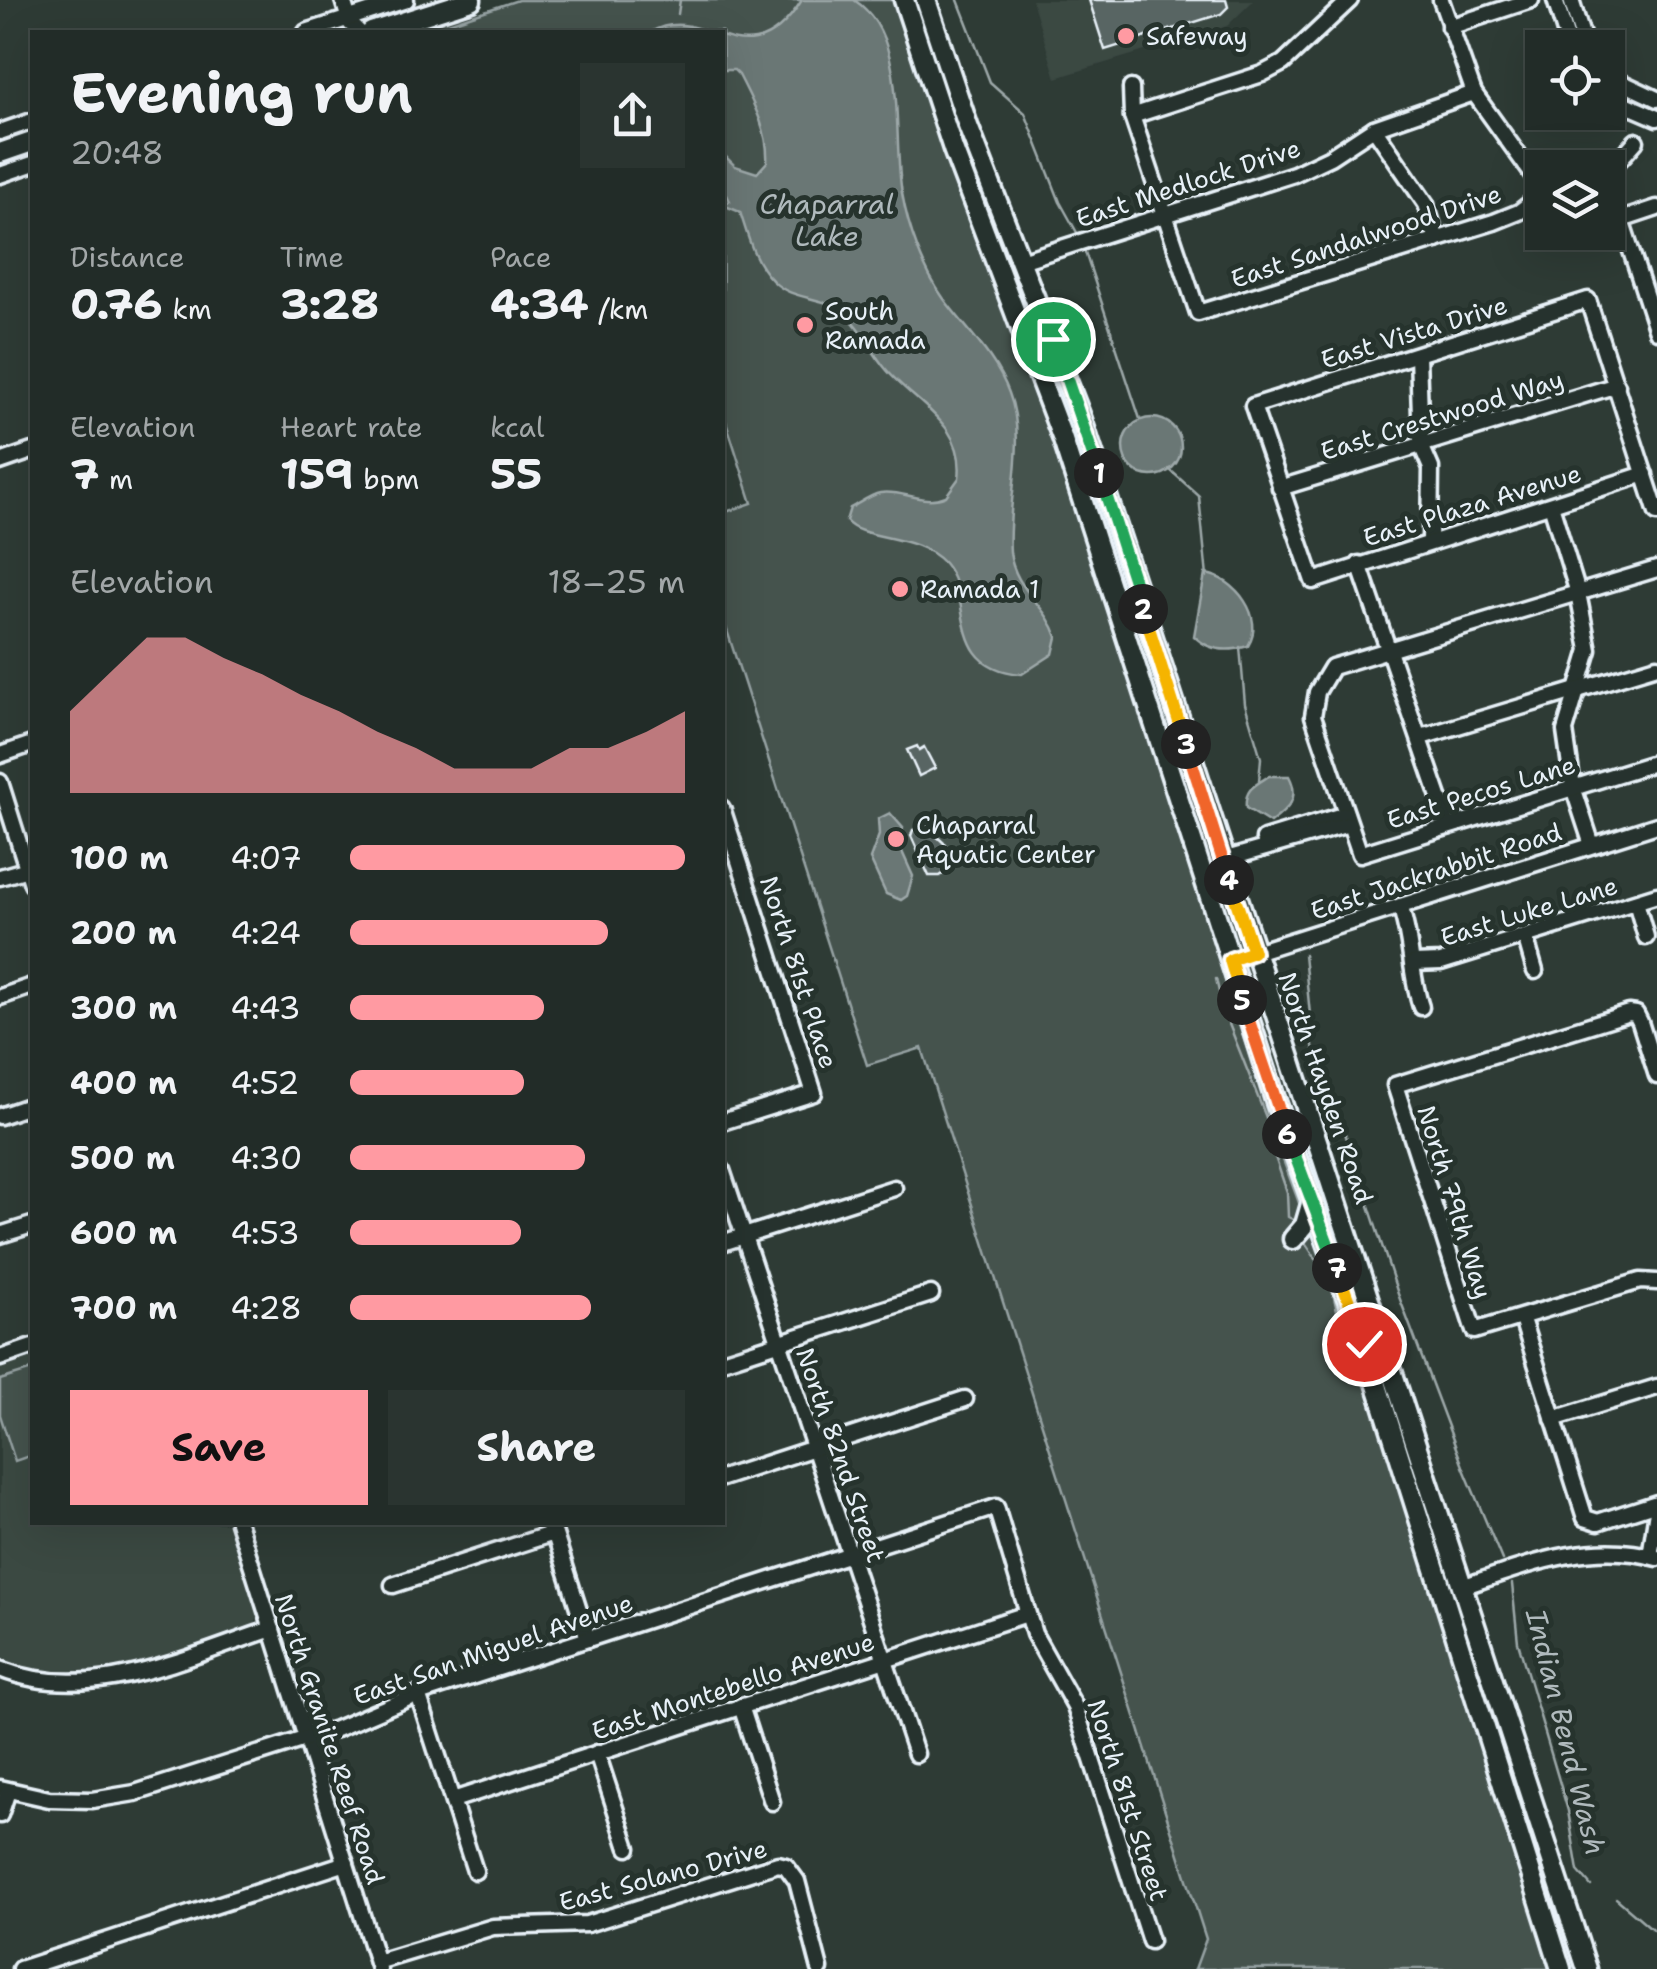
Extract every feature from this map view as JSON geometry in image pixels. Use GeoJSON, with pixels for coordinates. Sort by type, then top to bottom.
{"type":"FeatureCollection","features":[{"type":"Feature","properties":{"kind":"main road"},"geometry":{"type":"LineString","coordinates":[[378,30],[471,0]]}},
{"type":"Feature","properties":{"kind":"main road","name":"North Hayden Road"},"geometry":{"type":"LineString","coordinates":[[904,0],[953,149],[1047,393],[1230,960],[1364,1344],[1561,1969]]}},
{"type":"Feature","properties":{"kind":"main road","name":"North Hayden Road"},"geometry":{"type":"LineString","coordinates":[[926,0],[968,126],[1076,402],[1588,1969]]}},
{"type":"Feature","properties":{"kind":"main road"},"geometry":{"type":"LineString","coordinates":[[0,153],[30,143]]}},
{"type":"Feature","properties":{"kind":"main road"},"geometry":{"type":"LineString","coordinates":[[1293,1239],[1304,1225],[1312,1200]]}},
{"type":"Feature","properties":{"kind":"main road"},"geometry":{"type":"LineString","coordinates":[[1501,1774],[1513,1774],[1528,1820],[1542,1827]]}},
{"type":"Feature","properties":{"kind":"street"},"geometry":{"type":"LineString","coordinates":[[343,0],[359,30]]}},
{"type":"Feature","properties":{"kind":"street"},"geometry":{"type":"LineString","coordinates":[[353,0],[354,17]]}},
{"type":"Feature","properties":{"kind":"street"},"geometry":{"type":"LineString","coordinates":[[312,30],[406,0]]}},
{"type":"Feature","properties":{"kind":"street"},"geometry":{"type":"LineString","coordinates":[[1132,116],[1262,74],[1283,63],[1350,0]]}},
{"type":"Feature","properties":{"kind":"street"},"geometry":{"type":"LineString","coordinates":[[1441,0],[1474,94],[1525,167]]}},
{"type":"Feature","properties":{"kind":"street"},"geometry":{"type":"LineString","coordinates":[[1449,27],[1531,0]]}},
{"type":"Feature","properties":{"kind":"street"},"geometry":{"type":"LineString","coordinates":[[1555,0],[1564,30]]}},
{"type":"Feature","properties":{"kind":"street"},"geometry":{"type":"LineString","coordinates":[[1570,0],[1580,30]]}},
{"type":"Feature","properties":{"kind":"street"},"geometry":{"type":"LineString","coordinates":[[1625,84],[1657,99]]}},
{"type":"Feature","properties":{"kind":"street"},"geometry":{"type":"LineString","coordinates":[[1131,88],[1132,116],[1164,215]]}},
{"type":"Feature","properties":{"kind":"street","name":"East Medlock Drive"},"geometry":{"type":"LineString","coordinates":[[1021,261],[1294,174],[1330,157],[1374,128],[1474,94]]}},
{"type":"Feature","properties":{"kind":"street"},"geometry":{"type":"LineString","coordinates":[[1625,104],[1657,118]]}},
{"type":"Feature","properties":{"kind":"street"},"geometry":{"type":"LineString","coordinates":[[0,132],[30,122]]}},
{"type":"Feature","properties":{"kind":"street"},"geometry":{"type":"LineString","coordinates":[[1374,128],[1426,204],[1437,240]]}},
{"type":"Feature","properties":{"kind":"street"},"geometry":{"type":"LineString","coordinates":[[1625,153],[1636,141]]}},
{"type":"Feature","properties":{"kind":"street"},"geometry":{"type":"LineString","coordinates":[[0,175],[30,165]]}},
{"type":"Feature","properties":{"kind":"street","name":"East Sandalwood Drive"},"geometry":{"type":"LineString","coordinates":[[1164,215],[1198,313],[1494,222],[1525,206]]}},
{"type":"Feature","properties":{"kind":"street"},"geometry":{"type":"LineString","coordinates":[[1657,208],[1621,220],[1657,331]]}},
{"type":"Feature","properties":{"kind":"street","name":"East Vista Drive"},"geometry":{"type":"LineString","coordinates":[[1280,488],[1253,406],[1588,300],[1618,386]]}},
{"type":"Feature","properties":{"kind":"street"},"geometry":{"type":"LineString","coordinates":[[1418,355],[1420,445],[1431,468],[1430,542]]}},
{"type":"Feature","properties":{"kind":"street"},"geometry":{"type":"LineString","coordinates":[[1618,386],[1657,513]]}},
{"type":"Feature","properties":{"kind":"street","name":"East Crestwood Way"},"geometry":{"type":"LineString","coordinates":[[1280,488],[1618,386]]}},
{"type":"Feature","properties":{"kind":"street"},"geometry":{"type":"LineString","coordinates":[[0,462],[30,452]]}},
{"type":"Feature","properties":{"kind":"street","name":"East Plaza Avenue"},"geometry":{"type":"LineString","coordinates":[[1280,488],[1313,581],[1644,474]]}},
{"type":"Feature","properties":{"kind":"street"},"geometry":{"type":"LineString","coordinates":[[1550,505],[1578,593],[1589,650],[1565,732],[1573,786],[1592,845]]}},
{"type":"Feature","properties":{"kind":"street"},"geometry":{"type":"LineString","coordinates":[[1359,564],[1449,826]]}},
{"type":"Feature","properties":{"kind":"street"},"geometry":{"type":"LineString","coordinates":[[1222,856],[1348,819],[1314,716],[1316,692],[1332,667],[1657,569]]}},
{"type":"Feature","properties":{"kind":"street"},"geometry":{"type":"LineString","coordinates":[[1421,738],[1657,666]]}},
{"type":"Feature","properties":{"kind":"street"},"geometry":{"type":"LineString","coordinates":[[0,755],[30,745]]}},
{"type":"Feature","properties":{"kind":"street","name":"East Pecos Lane"},"geometry":{"type":"LineString","coordinates":[[1348,819],[1360,854],[1657,762]]}},
{"type":"Feature","properties":{"kind":"street"},"geometry":{"type":"LineString","coordinates":[[0,782],[30,876]]}},
{"type":"Feature","properties":{"kind":"street","name":"North 81st Place"},"geometry":{"type":"LineString","coordinates":[[725,817],[814,1093],[725,1121]]}},
{"type":"Feature","properties":{"kind":"street","name":"East Jackrabbit Road"},"geometry":{"type":"LineString","coordinates":[[1230,960],[1657,825]]}},
{"type":"Feature","properties":{"kind":"street"},"geometry":{"type":"LineString","coordinates":[[0,878],[28,868]]}},
{"type":"Feature","properties":{"kind":"street","name":"East Luke Lane"},"geometry":{"type":"LineString","coordinates":[[1414,963],[1441,962],[1657,896]]}},
{"type":"Feature","properties":{"kind":"street"},"geometry":{"type":"LineString","coordinates":[[1636,902],[1646,937]]}},
{"type":"Feature","properties":{"kind":"street"},"geometry":{"type":"LineString","coordinates":[[1400,906],[1421,1007]]}},
{"type":"Feature","properties":{"kind":"street"},"geometry":{"type":"LineString","coordinates":[[1525,936],[1535,972]]}},
{"type":"Feature","properties":{"kind":"street"},"geometry":{"type":"LineString","coordinates":[[0,996],[30,987]]}},
{"type":"Feature","properties":{"kind":"street","name":"North 79th Way"},"geometry":{"type":"LineString","coordinates":[[1657,1076],[1636,1014],[1395,1085],[1474,1331],[1522,1319],[1588,1521],[1598,1522],[1657,1503]]}},
{"type":"Feature","properties":{"kind":"street"},"geometry":{"type":"LineString","coordinates":[[0,1116],[30,1106]]}},
{"type":"Feature","properties":{"kind":"street","name":"North 82nd Street"},"geometry":{"type":"LineString","coordinates":[[725,1179],[916,1754]]}},
{"type":"Feature","properties":{"kind":"street"},"geometry":{"type":"LineString","coordinates":[[725,1242],[894,1188]]}},
{"type":"Feature","properties":{"kind":"street"},"geometry":{"type":"LineString","coordinates":[[0,1235],[30,1226]]}},
{"type":"Feature","properties":{"kind":"street"},"geometry":{"type":"LineString","coordinates":[[1522,1319],[1640,1282],[1657,1282]]}},
{"type":"Feature","properties":{"kind":"street"},"geometry":{"type":"LineString","coordinates":[[725,1359],[931,1294]]}},
{"type":"Feature","properties":{"kind":"street"},"geometry":{"type":"LineString","coordinates":[[0,1358],[30,1348]]}},
{"type":"Feature","properties":{"kind":"street"},"geometry":{"type":"LineString","coordinates":[[1552,1419],[1657,1388]]}},
{"type":"Feature","properties":{"kind":"street"},"geometry":{"type":"LineString","coordinates":[[725,1477],[965,1400]]}},
{"type":"Feature","properties":{"kind":"street","name":"East San Miguel Avenue"},"geometry":{"type":"LineString","coordinates":[[4,1790],[49,1799],[113,1798],[307,1738],[418,1694],[996,1507]]}},
{"type":"Feature","properties":{"kind":"street","name":"North 81st Street"},"geometry":{"type":"LineString","coordinates":[[996,1507],[1034,1634],[1075,1707],[1150,1942]]}},
{"type":"Feature","properties":{"kind":"street"},"geometry":{"type":"LineString","coordinates":[[1465,1586],[1565,1554],[1604,1551],[1654,1557],[1657,1511]]}},
{"type":"Feature","properties":{"kind":"street","name":"North Granite Reef Road"},"geometry":{"type":"LineString","coordinates":[[239,1525],[378,1966]]}},
{"type":"Feature","properties":{"kind":"street"},"geometry":{"type":"LineString","coordinates":[[393,1585],[552,1528],[588,1639]]}},
{"type":"Feature","properties":{"kind":"street","name":"East Montebello Avenue"},"geometry":{"type":"LineString","coordinates":[[453,1800],[1027,1614]]}},
{"type":"Feature","properties":{"kind":"street"},"geometry":{"type":"LineString","coordinates":[[0,1669],[50,1682],[114,1679],[272,1629]]}},
{"type":"Feature","properties":{"kind":"street"},"geometry":{"type":"LineString","coordinates":[[418,1694],[474,1871]]}},
{"type":"Feature","properties":{"kind":"street"},"geometry":{"type":"LineString","coordinates":[[741,1706],[772,1802]]}},
{"type":"Feature","properties":{"kind":"street"},"geometry":{"type":"LineString","coordinates":[[598,1753],[628,1848]]}},
{"type":"Feature","properties":{"kind":"street"},"geometry":{"type":"LineString","coordinates":[[0,1815],[4,1790]]}},
{"type":"Feature","properties":{"kind":"street"},"geometry":{"type":"LineString","coordinates":[[20,1969],[346,1863]]}},
{"type":"Feature","properties":{"kind":"street","name":"East Solano Drive"},"geometry":{"type":"LineString","coordinates":[[378,1966],[493,1927],[587,1924],[768,1865],[786,1866],[797,1881],[820,1969]]}},
{"type":"Feature","properties":{"kind":"shaded area"},"geometry":{"type":"Polygon","coordinates":[[[518,0],[895,0],[940,138],[1036,383],[1276,1141],[1302,1211],[1323,1247],[1412,1518],[1412,1535],[1462,1674],[1471,1716],[1501,1800],[1549,1969],[1195,1969],[1206,1939],[922,1048],[867,1065],[725,624],[725,512],[752,503],[725,418],[725,30],[427,30],[518,0]]]}},
{"type":"Feature","properties":{"kind":"shaded area"},"geometry":{"type":"Polygon","coordinates":[[[1032,0],[1254,0],[1227,26],[1056,78],[1032,0]]]}},
{"type":"Feature","properties":{"kind":"shaded area"},"geometry":{"type":"Polygon","coordinates":[[[30,1356],[30,1525],[229,1525],[258,1617],[253,1628],[112,1673],[50,1676],[0,1662],[0,1366],[30,1356]]]}},
{"type":"Feature","properties":{"kind":"shaded area"},"geometry":{"type":"Polygon","coordinates":[[[30,1371],[30,1456],[15,1461],[0,1415],[0,1380],[30,1371]]]}},
{"type":"Feature","properties":{"kind":"water","name":"Chaparral Lake"},"geometry":{"type":"Polygon","coordinates":[[[802,0],[854,0],[871,16],[883,37],[895,89],[899,170],[912,234],[936,288],[996,367],[1014,412],[1017,451],[1010,552],[1024,587],[1057,637],[1053,654],[1022,674],[998,669],[982,659],[972,646],[953,578],[933,553],[864,532],[846,521],[850,508],[880,493],[929,499],[946,496],[959,478],[959,459],[954,443],[936,416],[885,368],[843,312],[789,292],[766,274],[740,212],[725,206],[730,201],[725,194],[725,156],[735,166],[757,173],[767,162],[759,117],[734,70],[725,70],[725,37],[744,41],[762,38],[782,26],[802,0]]]}},
{"type":"Feature","properties":{"kind":"water"},"geometry":{"type":"Polygon","coordinates":[[[671,25],[703,30],[657,30],[671,25]]]}},
{"type":"Feature","properties":{"kind":"water"},"geometry":{"type":"Polygon","coordinates":[[[1152,418],[1173,426],[1181,447],[1173,468],[1152,476],[1131,468],[1123,447],[1131,426],[1152,418]]]}},
{"type":"Feature","properties":{"kind":"water"},"geometry":{"type":"Polygon","coordinates":[[[1205,574],[1227,583],[1244,601],[1253,623],[1248,646],[1220,649],[1194,636],[1205,574]]]}},
{"type":"Feature","properties":{"kind":"water"},"geometry":{"type":"Polygon","coordinates":[[[1269,776],[1289,776],[1294,791],[1287,808],[1270,823],[1246,808],[1252,788],[1269,776]]]}},
{"type":"Feature","properties":{"kind":"water"},"geometry":{"type":"Polygon","coordinates":[[[890,813],[903,828],[900,847],[913,876],[907,896],[901,900],[886,894],[870,859],[879,835],[878,819],[890,813]]]}},
{"type":"Feature","properties":{"kind":"building","name":"Safeway"},"geometry":{"type":"Polygon","coordinates":[[[1089,0],[1226,0],[1228,7],[1221,14],[1105,50],[1089,0]]]}},
{"type":"Feature","properties":{"kind":"building"},"geometry":{"type":"Polygon","coordinates":[[[917,746],[919,750],[924,747],[935,768],[919,776],[907,750],[917,746]]]}},
{"type":"Feature","properties":{"kind":"building"},"geometry":{"type":"Polygon","coordinates":[[[926,826],[946,845],[949,861],[944,864],[947,871],[940,876],[929,876],[911,836],[913,830],[926,826]]]}},
{"type":"Feature","properties":{"kind":"waterway"},"geometry":{"type":"LineString","coordinates":[[678,14],[680,0]]}},
{"type":"Feature","properties":{"kind":"waterway","name":"Indian Bend Wash"},"geometry":{"type":"LineString","coordinates":[[958,0],[990,82],[1025,113],[1060,202],[1080,238]]}},
{"type":"Feature","properties":{"kind":"waterway","name":"Indian Bend Wash"},"geometry":{"type":"LineString","coordinates":[[1083,246],[1140,419]]}},
{"type":"Feature","properties":{"kind":"waterway","name":"Indian Bend Wash"},"geometry":{"type":"LineString","coordinates":[[1169,469],[1199,496],[1207,577]]}},
{"type":"Feature","properties":{"kind":"waterway","name":"Indian Bend Wash"},"geometry":{"type":"LineString","coordinates":[[1240,647],[1245,704],[1261,758],[1259,781]]}},
{"type":"Feature","properties":{"kind":"waterway","name":"Indian Bend Wash"},"geometry":{"type":"LineString","coordinates":[[1304,954],[1315,1065],[1346,1136],[1398,1294],[1502,1560]]}},
{"type":"Feature","properties":{"kind":"waterway"},"geometry":{"type":"LineString","coordinates":[[1216,979],[1223,1009],[1271,1130],[1273,1151],[1287,1192],[1288,1217],[1296,1221]]}},
{"type":"Feature","properties":{"kind":"waterway"},"geometry":{"type":"LineString","coordinates":[[1302,1238],[1330,1280],[1344,1341],[1358,1372]]}},
{"type":"Feature","properties":{"kind":"waterway","name":"Indian Bend Wash"},"geometry":{"type":"LineString","coordinates":[[1512,1584],[1518,1642],[1568,1811],[1578,1871],[1591,1886]]}},
{"type":"Feature","properties":{"kind":"waterway","name":"Indian Bend Wash"},"geometry":{"type":"LineString","coordinates":[[1616,1898],[1657,1933]]}},
{"type":"Feature","properties":{"kind":"place","name":"Safeway"},"geometry":{"type":"Point","coordinates":[1126,36]}},
{"type":"Feature","properties":{"kind":"place","name":"South Ramada"},"geometry":{"type":"Point","coordinates":[805,325]}},
{"type":"Feature","properties":{"kind":"place","name":"Ramada 1"},"geometry":{"type":"Point","coordinates":[900,589]}},
{"type":"Feature","properties":{"kind":"place","name":"Chaparral Aquatic Center"},"geometry":{"type":"Point","coordinates":[896,839]}},
{"type":"Feature","properties":{"kind":"route"},"geometry":{"type":"LineString","coordinates":[[1053,339],[1253,952],[1230,960],[1274,1099],[1364,1344]]}}]}
